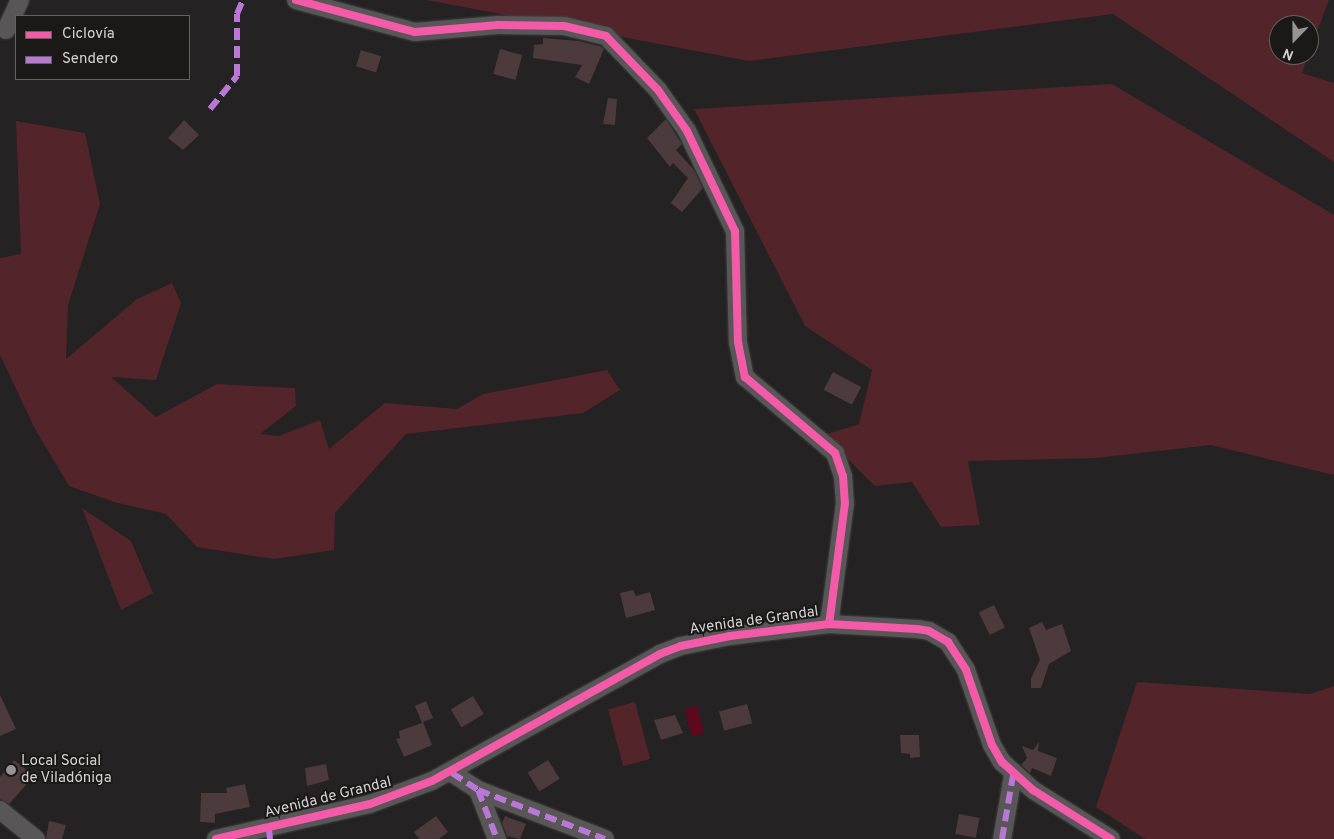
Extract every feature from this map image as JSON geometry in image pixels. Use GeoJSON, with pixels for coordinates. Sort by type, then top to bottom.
{"type":"FeatureCollection","features":[{"type":"Feature","properties":{"kind":"street"},"geometry":{"type":"LineString","coordinates":[[6,30],[20,0]]}},
{"type":"Feature","properties":{"kind":"street"},"geometry":{"type":"LineString","coordinates":[[296,0],[415,32],[498,25],[564,26],[606,36],[658,90],[687,131],[735,231],[738,342],[745,377],[835,453],[843,476],[845,503],[829,624]]}},
{"type":"Feature","properties":{"kind":"street","name":"Avenida de Grandal"},"geometry":{"type":"LineString","coordinates":[[216,839],[370,804],[452,772],[660,654],[704,640],[829,624],[917,629],[929,631],[948,642],[966,670],[992,745],[1013,775],[1111,839]]}},
{"type":"Feature","properties":{"kind":"street"},"geometry":{"type":"LineString","coordinates":[[452,772],[478,790],[606,839]]}},
{"type":"Feature","properties":{"kind":"street"},"geometry":{"type":"LineString","coordinates":[[1002,839],[1013,775]]}},
{"type":"Feature","properties":{"kind":"street"},"geometry":{"type":"LineString","coordinates":[[478,790],[497,839]]}},
{"type":"Feature","properties":{"kind":"street"},"geometry":{"type":"LineString","coordinates":[[0,810],[36,839]]}},
{"type":"Feature","properties":{"kind":"street"},"geometry":{"type":"LineString","coordinates":[[0,831],[21,828]]}},
{"type":"Feature","properties":{"kind":"shaded area"},"geometry":{"type":"Polygon","coordinates":[[[426,0],[1329,0],[1319,26],[1319,15],[1269,15],[1269,65],[1305,65],[1302,73],[1334,83],[1334,162],[1113,14],[749,61],[426,0]]]}},
{"type":"Feature","properties":{"kind":"shaded area"},"geometry":{"type":"Polygon","coordinates":[[[1112,84],[1334,215],[1334,475],[1211,445],[1096,458],[968,461],[980,525],[941,527],[912,482],[875,486],[824,435],[859,424],[872,370],[805,326],[694,109],[1112,84]]]}},
{"type":"Feature","properties":{"kind":"shaded area"},"geometry":{"type":"Polygon","coordinates":[[[16,121],[85,133],[100,204],[68,305],[66,359],[137,299],[172,283],[181,303],[156,380],[111,377],[156,417],[217,384],[295,388],[296,406],[260,434],[279,436],[320,420],[329,449],[385,403],[457,409],[483,394],[607,370],[620,390],[583,413],[406,434],[335,513],[334,550],[274,559],[197,547],[166,514],[114,502],[69,486],[35,429],[0,355],[0,258],[21,254],[16,121]]]}},
{"type":"Feature","properties":{"kind":"shaded area"},"geometry":{"type":"Polygon","coordinates":[[[82,508],[131,541],[153,593],[121,610],[82,508]]]}},
{"type":"Feature","properties":{"kind":"shaded area"},"geometry":{"type":"Polygon","coordinates":[[[1137,682],[1310,694],[1334,686],[1334,839],[1145,839],[1096,807],[1137,682]]]}},
{"type":"Feature","properties":{"kind":"shaded area"},"geometry":{"type":"Polygon","coordinates":[[[635,702],[650,759],[623,766],[608,709],[635,702]]]}},
{"type":"Feature","properties":{"kind":"shaded area"},"geometry":{"type":"Polygon","coordinates":[[[697,706],[704,733],[692,736],[684,709],[697,706]]]}},
{"type":"Feature","properties":{"kind":"building"},"geometry":{"type":"Polygon","coordinates":[[[543,38],[579,41],[604,49],[589,84],[575,77],[582,65],[533,58],[534,45],[543,44],[543,38]]]}},
{"type":"Feature","properties":{"kind":"building"},"geometry":{"type":"Polygon","coordinates":[[[500,49],[522,55],[515,80],[493,74],[500,49]]]}},
{"type":"Feature","properties":{"kind":"building"},"geometry":{"type":"Polygon","coordinates":[[[361,50],[381,56],[376,72],[356,66],[361,50]]]}},
{"type":"Feature","properties":{"kind":"building"},"geometry":{"type":"Polygon","coordinates":[[[608,98],[617,99],[615,125],[603,124],[608,98]]]}},
{"type":"Feature","properties":{"kind":"building"},"geometry":{"type":"Polygon","coordinates":[[[666,119],[682,144],[676,150],[694,170],[703,188],[682,212],[671,203],[688,178],[673,163],[670,167],[647,138],[666,119]]]}},
{"type":"Feature","properties":{"kind":"building"},"geometry":{"type":"Polygon","coordinates":[[[184,120],[199,135],[183,150],[168,138],[184,120]]]}},
{"type":"Feature","properties":{"kind":"building"},"geometry":{"type":"Polygon","coordinates":[[[833,372],[861,387],[852,405],[824,390],[833,372]]]}},
{"type":"Feature","properties":{"kind":"building"},"geometry":{"type":"Polygon","coordinates":[[[633,590],[636,596],[650,592],[655,610],[626,618],[620,593],[633,590]]]}},
{"type":"Feature","properties":{"kind":"building"},"geometry":{"type":"Polygon","coordinates":[[[994,605],[1005,627],[990,635],[979,612],[994,605]]]}},
{"type":"Feature","properties":{"kind":"building"},"geometry":{"type":"Polygon","coordinates":[[[1042,622],[1046,630],[1062,624],[1071,651],[1049,664],[1041,688],[1031,688],[1031,678],[1040,660],[1029,628],[1042,622]]]}},
{"type":"Feature","properties":{"kind":"building"},"geometry":{"type":"Polygon","coordinates":[[[0,695],[16,729],[0,736],[0,695]]]}},
{"type":"Feature","properties":{"kind":"building"},"geometry":{"type":"Polygon","coordinates":[[[473,696],[484,714],[462,727],[451,709],[473,696]]]}},
{"type":"Feature","properties":{"kind":"building"},"geometry":{"type":"Polygon","coordinates":[[[426,701],[433,718],[423,722],[432,745],[404,757],[396,739],[400,738],[399,731],[422,723],[415,706],[426,701]]]}},
{"type":"Feature","properties":{"kind":"building"},"geometry":{"type":"Polygon","coordinates":[[[747,704],[752,723],[724,731],[719,712],[747,704]]]}},
{"type":"Feature","properties":{"kind":"building"},"geometry":{"type":"Polygon","coordinates":[[[675,715],[683,733],[661,740],[654,720],[675,715]]]}},
{"type":"Feature","properties":{"kind":"building"},"geometry":{"type":"Polygon","coordinates":[[[900,735],[919,735],[920,757],[910,758],[910,754],[901,753],[900,735]]]}},
{"type":"Feature","properties":{"kind":"building"},"geometry":{"type":"Polygon","coordinates":[[[1039,742],[1038,751],[1057,758],[1051,776],[1032,768],[1030,773],[1021,765],[1027,758],[1022,746],[1033,750],[1039,742]]]}},
{"type":"Feature","properties":{"kind":"building"},"geometry":{"type":"Polygon","coordinates":[[[14,760],[28,771],[26,785],[9,804],[0,799],[0,777],[14,760]]]}},
{"type":"Feature","properties":{"kind":"building"},"geometry":{"type":"Polygon","coordinates":[[[548,760],[560,779],[539,791],[528,773],[548,760]]]}},
{"type":"Feature","properties":{"kind":"building"},"geometry":{"type":"Polygon","coordinates":[[[326,764],[329,780],[307,786],[305,768],[326,764]]]}},
{"type":"Feature","properties":{"kind":"building"},"geometry":{"type":"Polygon","coordinates":[[[245,784],[250,807],[215,814],[215,823],[200,822],[201,793],[227,793],[226,788],[245,784]]]}},
{"type":"Feature","properties":{"kind":"building"},"geometry":{"type":"Polygon","coordinates":[[[959,814],[980,818],[976,838],[955,834],[959,814]]]}},
{"type":"Feature","properties":{"kind":"building"},"geometry":{"type":"Polygon","coordinates":[[[436,816],[448,832],[439,839],[419,839],[414,832],[436,816]]]}},
{"type":"Feature","properties":{"kind":"building"},"geometry":{"type":"Polygon","coordinates":[[[505,816],[526,824],[520,839],[507,836],[502,823],[505,816]]]}},
{"type":"Feature","properties":{"kind":"building"},"geometry":{"type":"Polygon","coordinates":[[[49,821],[66,825],[62,839],[46,839],[49,821]]]}},
{"type":"Feature","properties":{"kind":"marked path"},"geometry":{"type":"LineString","coordinates":[[210,109],[237,76],[237,14],[243,0]]}},
{"type":"Feature","properties":{"kind":"marked path"},"geometry":{"type":"LineString","coordinates":[[452,773],[478,790],[605,839]]}},
{"type":"Feature","properties":{"kind":"marked path"},"geometry":{"type":"LineString","coordinates":[[1002,839],[1013,775]]}},
{"type":"Feature","properties":{"kind":"marked path"},"geometry":{"type":"LineString","coordinates":[[478,790],[497,839]]}},
{"type":"Feature","properties":{"kind":"marked path"},"geometry":{"type":"LineString","coordinates":[[269,828],[270,839]]}},
{"type":"Feature","properties":{"kind":"cycle path"},"geometry":{"type":"LineString","coordinates":[[296,0],[415,32],[498,25],[564,26],[606,36],[658,90],[687,131],[735,231],[738,342],[745,377],[835,453],[843,476],[845,503],[829,624]]}},
{"type":"Feature","properties":{"kind":"cycle path"},"geometry":{"type":"LineString","coordinates":[[216,839],[370,804],[432,781],[660,654],[681,646],[730,636],[829,624],[917,629],[929,631],[948,642],[966,670],[992,745],[1002,762],[1033,790],[1111,839]]}},
{"type":"Feature","properties":{"kind":"place","name":"Local Social de Viladóniga"},"geometry":{"type":"Point","coordinates":[11,770]}}]}
